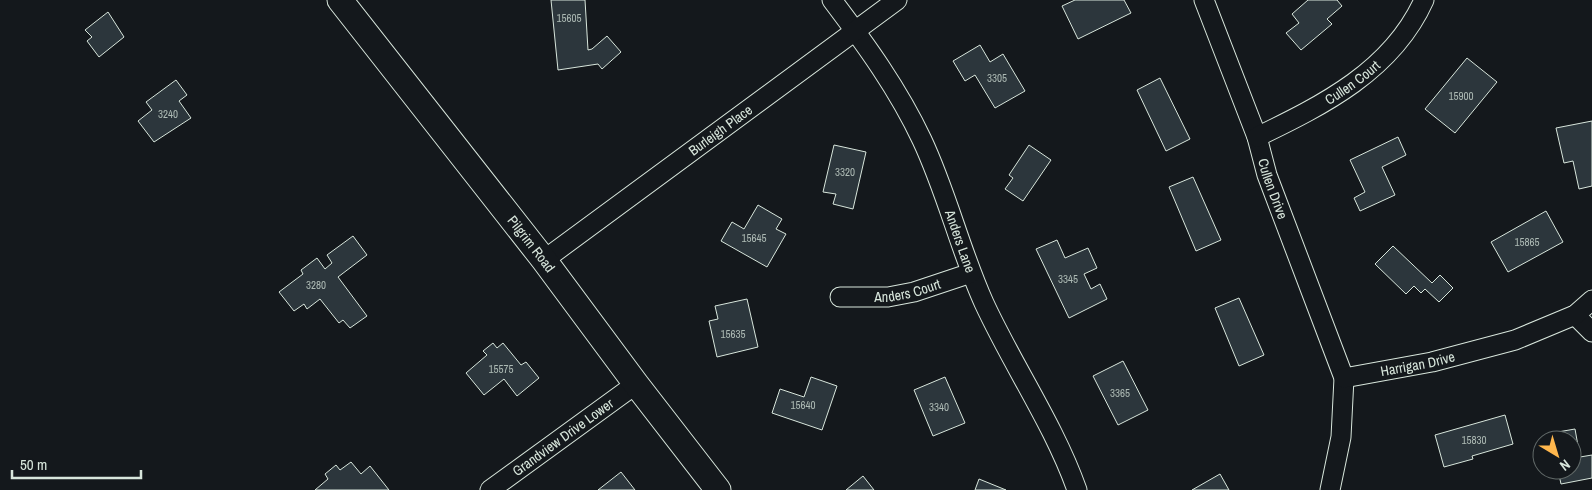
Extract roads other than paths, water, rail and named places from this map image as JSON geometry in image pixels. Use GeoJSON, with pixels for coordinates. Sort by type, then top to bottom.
{"type":"FeatureCollection","features":[{"type":"Feature","properties":{"kind":"main road","name":"Pilgrim Road"},"geometry":{"type":"LineString","coordinates":[[340,0],[544,260],[718,490]]}},
{"type":"Feature","properties":{"kind":"street","name":"Anders Lane"},"geometry":{"type":"LineString","coordinates":[[832,0],[896,88],[923,140],[971,273],[998,332],[1059,443],[1077,490]]}},
{"type":"Feature","properties":{"kind":"street","name":"Burleigh Place"},"geometry":{"type":"LineString","coordinates":[[544,260],[897,0]]}},
{"type":"Feature","properties":{"kind":"street","name":"Cullen Drive"},"geometry":{"type":"LineString","coordinates":[[1204,0],[1257,137],[1267,176],[1344,378]]}},
{"type":"Feature","properties":{"kind":"street","name":"Cullen Court"},"geometry":{"type":"LineString","coordinates":[[1257,137],[1329,100],[1388,55],[1413,22],[1424,0]]}},
{"type":"Feature","properties":{"kind":"street","name":"Anders Court"},"geometry":{"type":"LineString","coordinates":[[840,297],[888,297],[914,292],[971,273]]}},
{"type":"Feature","properties":{"kind":"street","name":"Harrigan Drive"},"geometry":{"type":"LineString","coordinates":[[1344,378],[1432,362],[1515,340],[1575,315],[1592,300]]}},
{"type":"Feature","properties":{"kind":"street"},"geometry":{"type":"LineString","coordinates":[[1575,315],[1592,332]]}},
{"type":"Feature","properties":{"kind":"street"},"geometry":{"type":"LineString","coordinates":[[1330,490],[1341,436],[1344,378]]}},
{"type":"Feature","properties":{"kind":"street","name":"Grandview Drive Lower"},"geometry":{"type":"LineString","coordinates":[[490,490],[636,384]]}}]}
